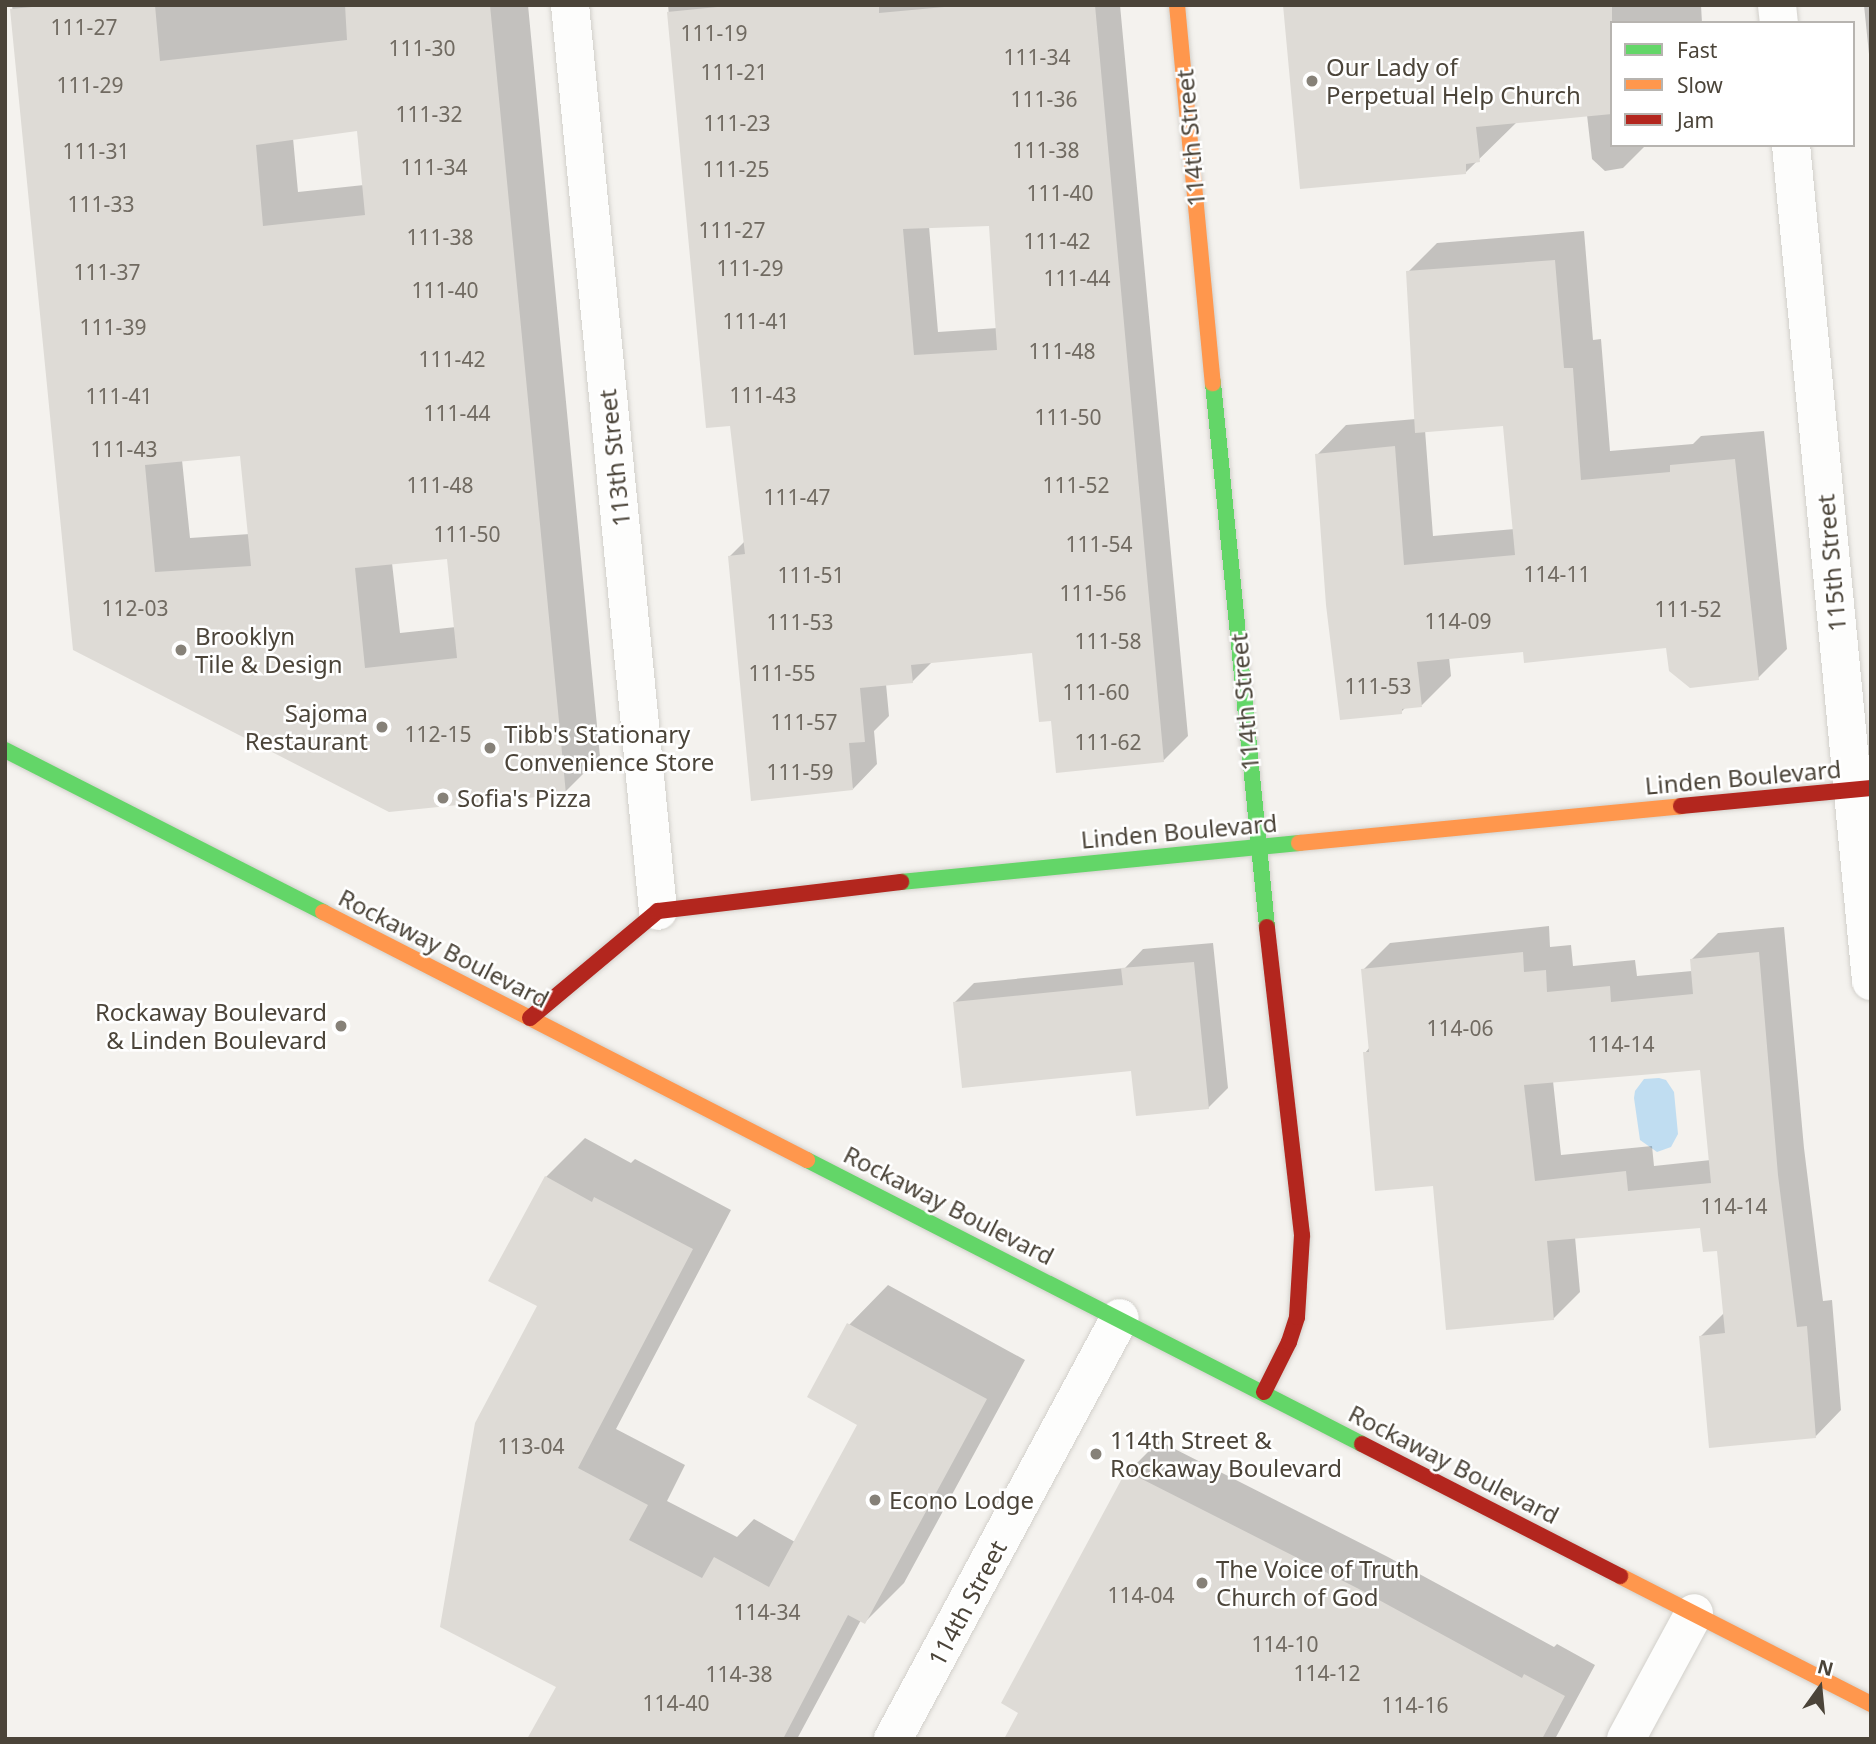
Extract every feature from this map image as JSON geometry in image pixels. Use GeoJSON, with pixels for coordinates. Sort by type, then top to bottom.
{"type":"FeatureCollection","features":[{"type":"Feature","properties":{"kind":"main road","name":"114th Street"},"geometry":{"type":"LineString","coordinates":[[1177,5],[1258,846],[1302,1235],[1297,1317],[1289,1342],[1264,1392]]}},
{"type":"Feature","properties":{"kind":"main road","name":"Rockaway Boulevard"},"geometry":{"type":"LineString","coordinates":[[5,750],[1871,1704]]}},
{"type":"Feature","properties":{"kind":"main road","name":"Linden Boulevard"},"geometry":{"type":"LineString","coordinates":[[658,911],[950,876],[1862,788]]}},
{"type":"Feature","properties":{"kind":"main road"},"geometry":{"type":"LineString","coordinates":[[530,1018],[658,911]]}},
{"type":"Feature","properties":{"kind":"street","name":"113th Street"},"geometry":{"type":"LineString","coordinates":[[570,5],[658,911]]}},
{"type":"Feature","properties":{"kind":"street","name":"115th Street"},"geometry":{"type":"LineString","coordinates":[[1791,147],[1862,788],[1871,981]]}},
{"type":"Feature","properties":{"kind":"street","name":"114th Street"},"geometry":{"type":"LineString","coordinates":[[893,1739],[1120,1318]]}},
{"type":"Feature","properties":{"kind":"street"},"geometry":{"type":"LineString","coordinates":[[1626,1739],[1694,1613]]}},
{"type":"Feature","properties":{"kind":"water"},"geometry":{"type":"Polygon","coordinates":[[[1644,1079],[1666,1080],[1674,1092],[1678,1134],[1671,1147],[1657,1152],[1640,1140],[1634,1098],[1635,1091],[1644,1079]]]}},
{"type":"Feature","properties":{"kind":"building"},"geometry":{"type":"Polygon","coordinates":[[[54,5],[155,5],[160,61],[347,40],[345,5],[490,5],[566,794],[389,812],[73,650],[10,9],[54,5]],[[357,131],[256,145],[263,226],[365,215],[357,131]],[[240,456],[145,465],[155,572],[251,566],[240,456]],[[447,559],[355,568],[365,668],[457,658],[447,559]]]}},
{"type":"Feature","properties":{"kind":"building"},"geometry":{"type":"Polygon","coordinates":[[[737,5],[879,5],[879,13],[966,5],[1095,5],[1164,762],[1056,773],[1051,721],[1039,722],[1032,653],[911,665],[913,683],[860,688],[865,742],[849,743],[853,790],[751,801],[728,556],[745,554],[730,426],[706,428],[667,12],[737,5]],[[989,226],[903,229],[914,355],[997,350],[989,226]]]}},
{"type":"Feature","properties":{"kind":"building"},"geometry":{"type":"Polygon","coordinates":[[[1283,5],[1612,5],[1610,114],[1476,127],[1480,162],[1466,164],[1466,174],[1300,189],[1283,5]]]}},
{"type":"Feature","properties":{"kind":"building"},"geometry":{"type":"Polygon","coordinates":[[[1555,260],[1564,368],[1573,368],[1581,480],[1670,472],[1670,465],[1735,459],[1759,680],[1690,688],[1669,671],[1666,648],[1524,663],[1523,652],[1417,662],[1422,707],[1402,709],[1402,714],[1340,720],[1326,605],[1315,454],[1395,446],[1404,565],[1515,555],[1503,426],[1415,433],[1406,271],[1555,260]]]}},
{"type":"Feature","properties":{"kind":"building"},"geometry":{"type":"Polygon","coordinates":[[[1523,952],[1524,972],[1546,970],[1547,992],[1610,986],[1611,1002],[1693,994],[1690,959],[1759,952],[1778,1175],[1797,1327],[1807,1326],[1816,1438],[1709,1448],[1699,1336],[1725,1333],[1717,1251],[1703,1252],[1700,1228],[1547,1241],[1554,1320],[1446,1330],[1433,1186],[1375,1191],[1363,1052],[1369,1052],[1361,969],[1523,952]],[[1700,1070],[1524,1085],[1535,1181],[1626,1171],[1628,1191],[1711,1183],[1700,1070]]]}},
{"type":"Feature","properties":{"kind":"building"},"geometry":{"type":"Polygon","coordinates":[[[1194,962],[1209,1109],[1136,1116],[1131,1071],[962,1088],[953,1002],[1123,985],[1121,968],[1194,962]]]}},
{"type":"Feature","properties":{"kind":"building"},"geometry":{"type":"Polygon","coordinates":[[[545,1176],[592,1202],[594,1197],[693,1249],[578,1468],[648,1505],[629,1540],[702,1578],[714,1557],[769,1587],[857,1425],[807,1397],[847,1323],[987,1399],[865,1624],[848,1615],[783,1739],[527,1739],[556,1687],[440,1627],[475,1423],[537,1306],[488,1281],[545,1176]]]}},
{"type":"Feature","properties":{"kind":"building"},"geometry":{"type":"Polygon","coordinates":[[[1126,1471],[1357,1588],[1522,1678],[1524,1674],[1565,1696],[1542,1739],[1004,1739],[1018,1713],[1001,1703],[1126,1471]]]}},
{"type":"Feature","properties":{"kind":"traffic: fast"},"geometry":{"type":"LineString","coordinates":[[1213,383],[1267,927]]}},
{"type":"Feature","properties":{"kind":"traffic: fast"},"geometry":{"type":"LineString","coordinates":[[5,750],[323,912]]}},
{"type":"Feature","properties":{"kind":"traffic: fast"},"geometry":{"type":"LineString","coordinates":[[901,882],[1299,843]]}},
{"type":"Feature","properties":{"kind":"traffic: fast"},"geometry":{"type":"LineString","coordinates":[[807,1160],[1362,1444]]}},
{"type":"Feature","properties":{"kind":"traffic: slow"},"geometry":{"type":"LineString","coordinates":[[1177,5],[1213,383]]}},
{"type":"Feature","properties":{"kind":"traffic: slow"},"geometry":{"type":"LineString","coordinates":[[1299,843],[1681,806]]}},
{"type":"Feature","properties":{"kind":"traffic: slow"},"geometry":{"type":"LineString","coordinates":[[323,912],[807,1160]]}},
{"type":"Feature","properties":{"kind":"traffic: slow"},"geometry":{"type":"LineString","coordinates":[[1620,1576],[1871,1704]]}},
{"type":"Feature","properties":{"kind":"traffic: jam"},"geometry":{"type":"LineString","coordinates":[[1681,806],[1871,788]]}},
{"type":"Feature","properties":{"kind":"traffic: jam"},"geometry":{"type":"LineString","coordinates":[[530,1018],[658,911],[901,882]]}},
{"type":"Feature","properties":{"kind":"traffic: jam"},"geometry":{"type":"LineString","coordinates":[[1264,1392],[1289,1342],[1297,1317],[1302,1235],[1267,927]]}},
{"type":"Feature","properties":{"kind":"traffic: jam"},"geometry":{"type":"LineString","coordinates":[[1362,1444],[1620,1576]]}},
{"type":"Feature","properties":{"kind":"place","name":"Our Lady of Perpetual Help Church"},"geometry":{"type":"Point","coordinates":[1312,81]}},
{"type":"Feature","properties":{"kind":"place","name":"Brooklyn Tile & Design"},"geometry":{"type":"Point","coordinates":[181,650]}},
{"type":"Feature","properties":{"kind":"place","name":"Sajoma Restaurant"},"geometry":{"type":"Point","coordinates":[382,727]}},
{"type":"Feature","properties":{"kind":"place","name":"Tibb's Stationary Convenience Store"},"geometry":{"type":"Point","coordinates":[490,748]}},
{"type":"Feature","properties":{"kind":"place","name":"Sofia's Pizza"},"geometry":{"type":"Point","coordinates":[443,798]}},
{"type":"Feature","properties":{"kind":"place","name":"Rockaway Boulevard & Linden Boulevard"},"geometry":{"type":"Point","coordinates":[341,1026]}},
{"type":"Feature","properties":{"kind":"place","name":"114th Street & Rockaway Boulevard"},"geometry":{"type":"Point","coordinates":[1096,1454]}},
{"type":"Feature","properties":{"kind":"place","name":"Econo Lodge"},"geometry":{"type":"Point","coordinates":[875,1500]}},
{"type":"Feature","properties":{"kind":"place","name":"The Voice of Truth Church of God"},"geometry":{"type":"Point","coordinates":[1202,1583]}}]}
